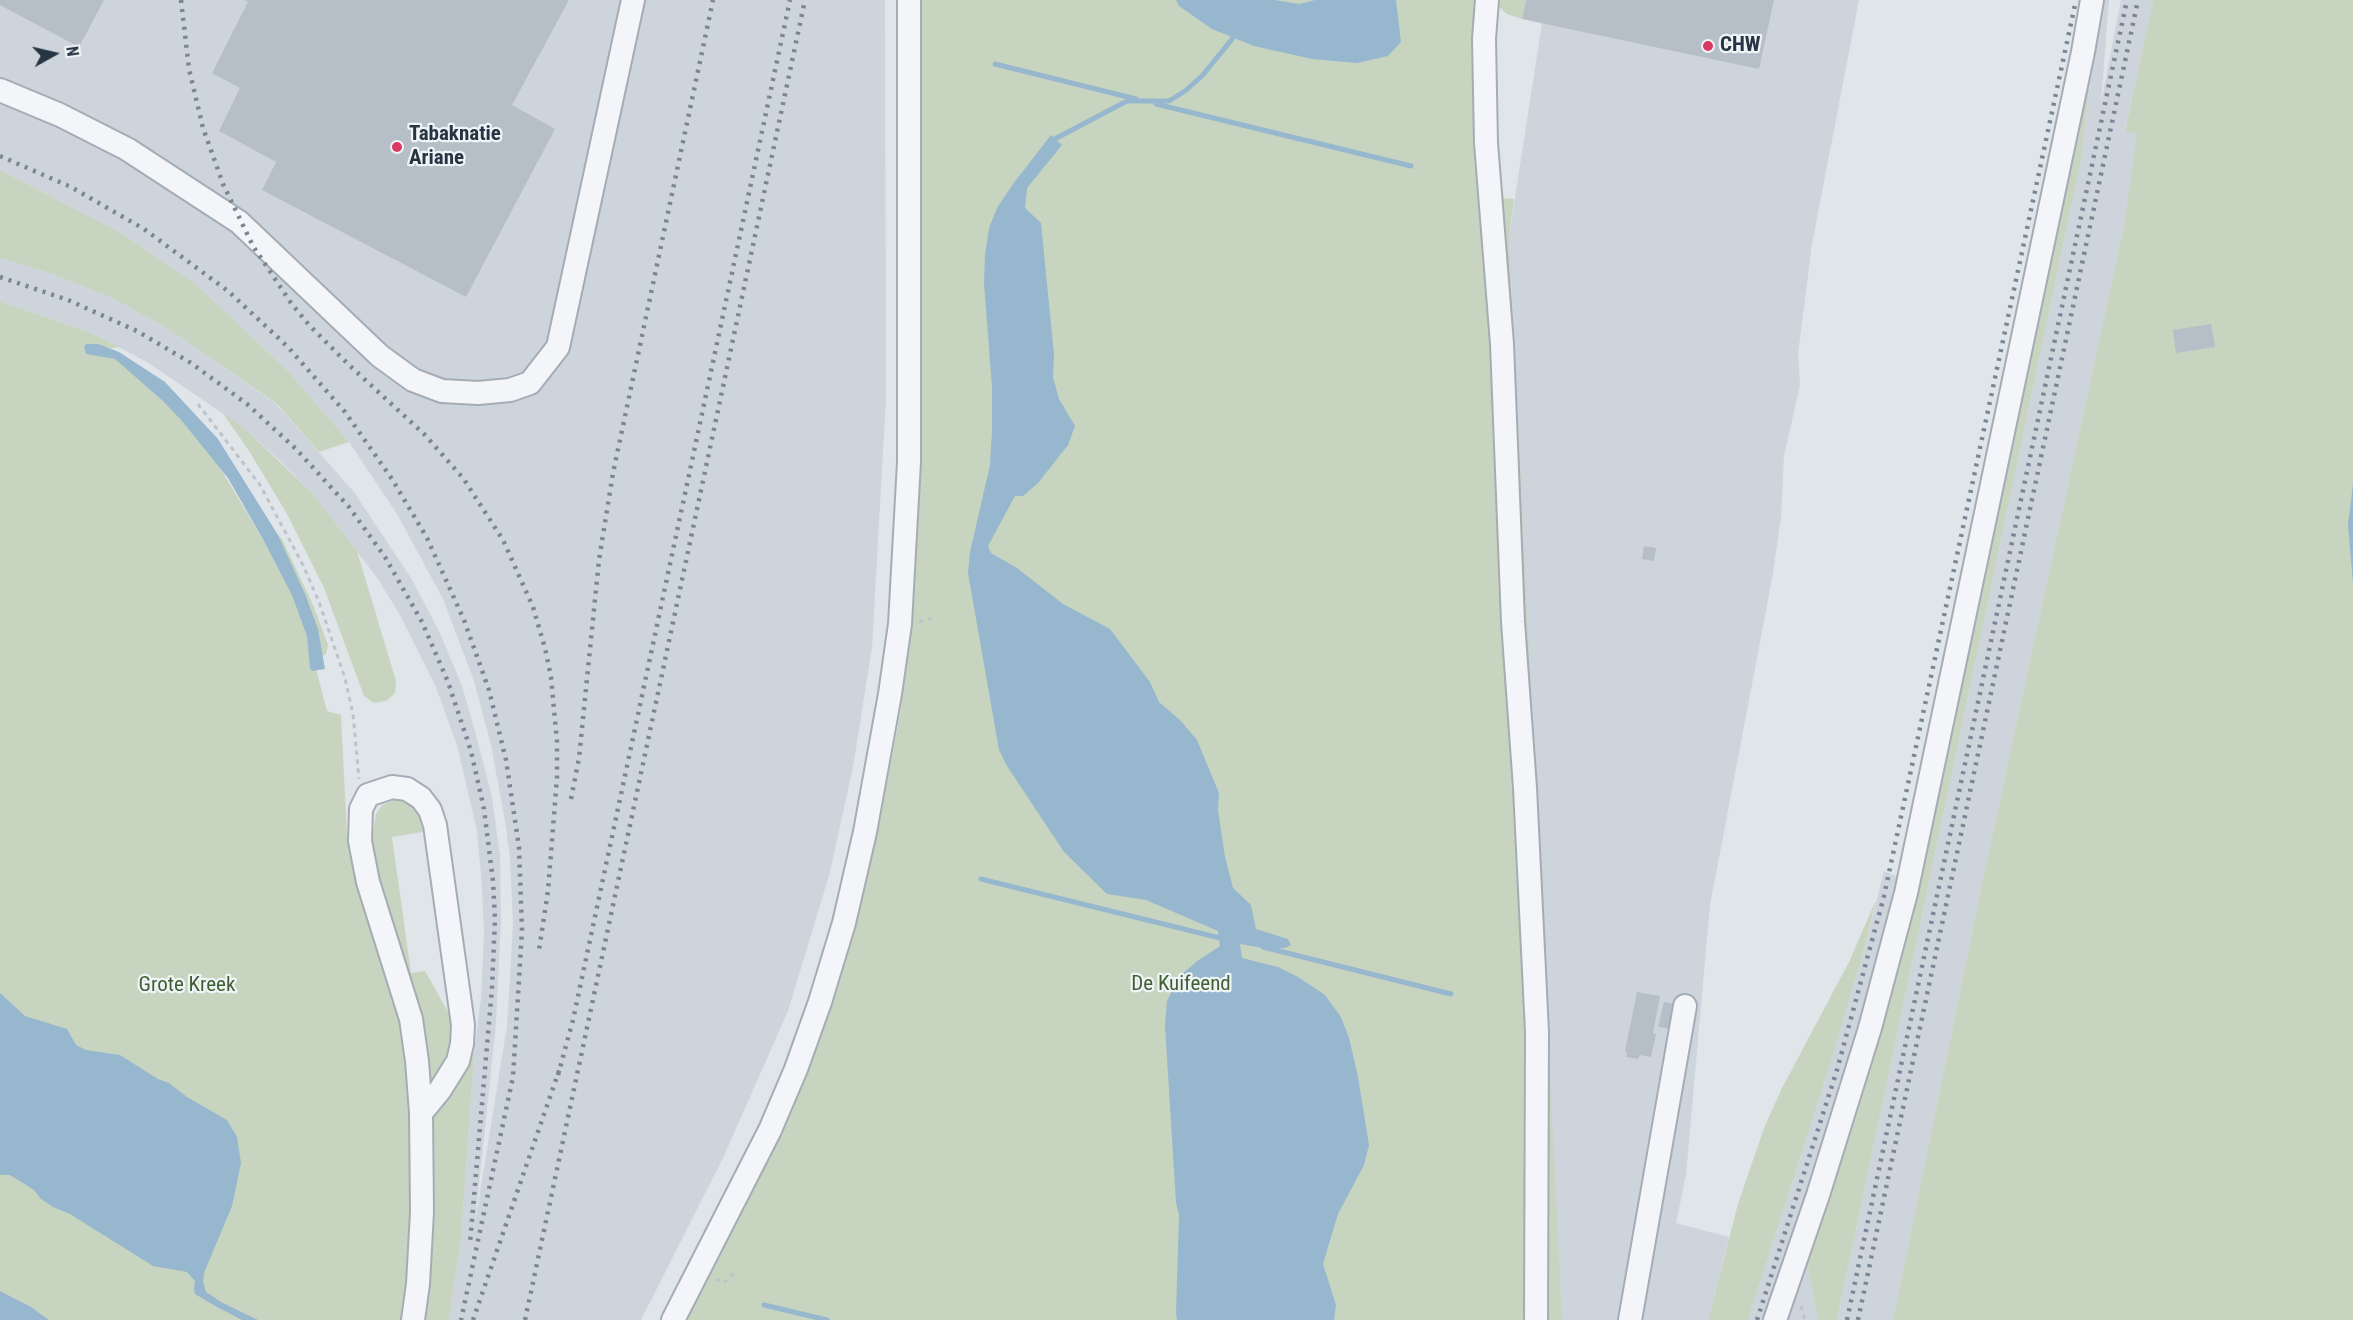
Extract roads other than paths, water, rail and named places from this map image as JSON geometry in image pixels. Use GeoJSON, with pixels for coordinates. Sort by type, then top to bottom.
{"type":"FeatureCollection","features":[{"type":"Feature","properties":{"kind":"street"},"geometry":{"type":"LineString","coordinates":[[0,90],[60,115],[127,149],[239,222],[381,356],[413,380],[442,391],[478,393],[510,390],[530,383],[558,348],[633,0]]}},
{"type":"Feature","properties":{"kind":"street"},"geometry":{"type":"LineString","coordinates":[[673,1320],[770,1130],[796,1069],[820,1002],[844,923],[865,832],[888,705],[900,624],[909,462],[909,0]]}},
{"type":"Feature","properties":{"kind":"street"},"geometry":{"type":"LineString","coordinates":[[1488,0],[1484,39],[1486,142],[1503,344],[1513,622],[1525,788],[1537,1032],[1536,1320]]}},
{"type":"Feature","properties":{"kind":"street"},"geometry":{"type":"LineString","coordinates":[[1775,1320],[1818,1195],[1866,1039],[1906,893],[2092,0]]}},
{"type":"Feature","properties":{"kind":"street"},"geometry":{"type":"LineString","coordinates":[[413,1320],[418,1284],[422,1212],[421,1113],[411,1019],[363,861],[360,841],[361,809],[368,795],[392,787],[407,789],[421,798],[430,810],[435,825],[461,1014],[462,1044],[458,1061],[451,1074],[421,1113]]}},
{"type":"Feature","properties":{"kind":"street"},"geometry":{"type":"LineString","coordinates":[[1630,1320],[1685,1006]]}},
{"type":"Feature","properties":{"kind":"water"},"geometry":{"type":"Polygon","coordinates":[[[1176,0],[1274,0],[1299,4],[1315,0],[1396,0],[1401,42],[1388,56],[1357,63],[1312,59],[1254,46],[1212,29],[1179,6],[1176,0]]]}},
{"type":"Feature","properties":{"kind":"water"},"geometry":{"type":"Polygon","coordinates":[[[1051,135],[1062,145],[1027,188],[1025,208],[1041,223],[1054,355],[1053,377],[1059,399],[1075,426],[1068,445],[1038,483],[1023,496],[1015,496],[988,546],[991,553],[1017,568],[1063,604],[1110,629],[1150,682],[1159,702],[1180,720],[1197,740],[1219,793],[1218,810],[1225,857],[1233,888],[1251,905],[1256,929],[1288,939],[1291,945],[1285,948],[1263,948],[1240,944],[1242,958],[1278,967],[1298,977],[1325,995],[1341,1017],[1349,1038],[1358,1077],[1369,1145],[1364,1165],[1338,1214],[1323,1264],[1336,1305],[1334,1320],[1177,1320],[1179,1215],[1176,1203],[1165,1025],[1167,1001],[1179,977],[1220,946],[1218,931],[1146,900],[1107,894],[1064,852],[1007,766],[999,750],[968,573],[970,552],[990,465],[992,431],[992,387],[984,284],[985,255],[989,228],[997,208],[1051,135]]]}},
{"type":"Feature","properties":{"kind":"water"},"geometry":{"type":"Polygon","coordinates":[[[98,344],[119,352],[165,382],[218,439],[278,535],[318,629],[325,669],[312,671],[310,668],[307,636],[292,595],[228,478],[163,401],[115,359],[86,354],[84,346],[98,344]]]}},
{"type":"Feature","properties":{"kind":"water"},"geometry":{"type":"Polygon","coordinates":[[[2353,484],[2353,584],[2348,525],[2353,484]]]}},
{"type":"Feature","properties":{"kind":"water"},"geometry":{"type":"Polygon","coordinates":[[[0,993],[25,1016],[67,1029],[76,1045],[86,1050],[120,1055],[227,1120],[237,1137],[241,1163],[232,1206],[204,1273],[203,1282],[206,1292],[258,1320],[242,1320],[217,1307],[195,1294],[195,1281],[187,1272],[153,1266],[70,1214],[53,1207],[41,1199],[34,1190],[10,1175],[0,1175],[0,993]]]}},
{"type":"Feature","properties":{"kind":"water"},"geometry":{"type":"Polygon","coordinates":[[[0,1291],[31,1307],[49,1320],[0,1320],[0,1291]]]}},
{"type":"Feature","properties":{"kind":"waterway"},"geometry":{"type":"LineString","coordinates":[[1049,142],[1127,101],[1169,101],[1202,76],[1233,38]]}},
{"type":"Feature","properties":{"kind":"waterway"},"geometry":{"type":"LineString","coordinates":[[995,64],[1136,99]]}},
{"type":"Feature","properties":{"kind":"waterway"},"geometry":{"type":"LineString","coordinates":[[1156,104],[1411,166]]}},
{"type":"Feature","properties":{"kind":"waterway"},"geometry":{"type":"LineString","coordinates":[[981,879],[1224,939]]}},
{"type":"Feature","properties":{"kind":"waterway"},"geometry":{"type":"LineString","coordinates":[[1263,947],[1451,994]]}},
{"type":"Feature","properties":{"kind":"waterway"},"geometry":{"type":"LineString","coordinates":[[764,1305],[827,1320]]}},
{"type":"Feature","properties":{"kind":"railway"},"geometry":{"type":"LineString","coordinates":[[181,0],[189,69],[203,128],[223,184],[253,246],[291,303],[309,325],[424,434],[463,478],[503,540],[533,607],[551,677],[557,742],[557,777],[548,891],[539,950]]}},
{"type":"Feature","properties":{"kind":"railway"},"geometry":{"type":"LineString","coordinates":[[571,799],[579,758],[599,560],[613,473],[713,0]]}},
{"type":"Feature","properties":{"kind":"railway"},"geometry":{"type":"LineString","coordinates":[[558,1075],[573,1020],[790,0]]}},
{"type":"Feature","properties":{"kind":"railway"},"geometry":{"type":"LineString","coordinates":[[525,1320],[805,0]]}},
{"type":"Feature","properties":{"kind":"railway"},"geometry":{"type":"LineString","coordinates":[[1757,1320],[1837,1070],[1884,896],[2076,0]]}},
{"type":"Feature","properties":{"kind":"railway"},"geometry":{"type":"LineString","coordinates":[[1847,1320],[2127,0]]}},
{"type":"Feature","properties":{"kind":"railway"},"geometry":{"type":"LineString","coordinates":[[1858,1320],[2138,0]]}},
{"type":"Feature","properties":{"kind":"railway"},"geometry":{"type":"LineString","coordinates":[[0,156],[71,187],[144,229],[228,291],[288,347],[345,412],[392,479],[427,538],[464,620],[489,690],[506,760],[519,847],[522,930],[513,1077],[461,1320]]}},
{"type":"Feature","properties":{"kind":"railway"},"geometry":{"type":"LineString","coordinates":[[0,277],[68,300],[137,331],[191,363],[247,404],[296,449],[349,507],[385,557],[422,622],[448,682],[471,751],[484,809],[493,881],[495,919],[492,988],[470,1243]]}},
{"type":"Feature","properties":{"kind":"railway"},"geometry":{"type":"LineString","coordinates":[[473,1320],[560,1068]]}},
{"type":"Feature","properties":{"kind":"place","name":"CHW"},"geometry":{"type":"Point","coordinates":[1708,46]}},
{"type":"Feature","properties":{"kind":"place","name":"Tabaknatie Ariane"},"geometry":{"type":"Point","coordinates":[397,147]}},
{"type":"Feature","properties":{"kind":"park label","name":"De Kuifeend"},"geometry":{"type":"Point","coordinates":[1181,985]}},
{"type":"Feature","properties":{"kind":"park label","name":"Grote Kreek"},"geometry":{"type":"Point","coordinates":[187,986]}}]}
